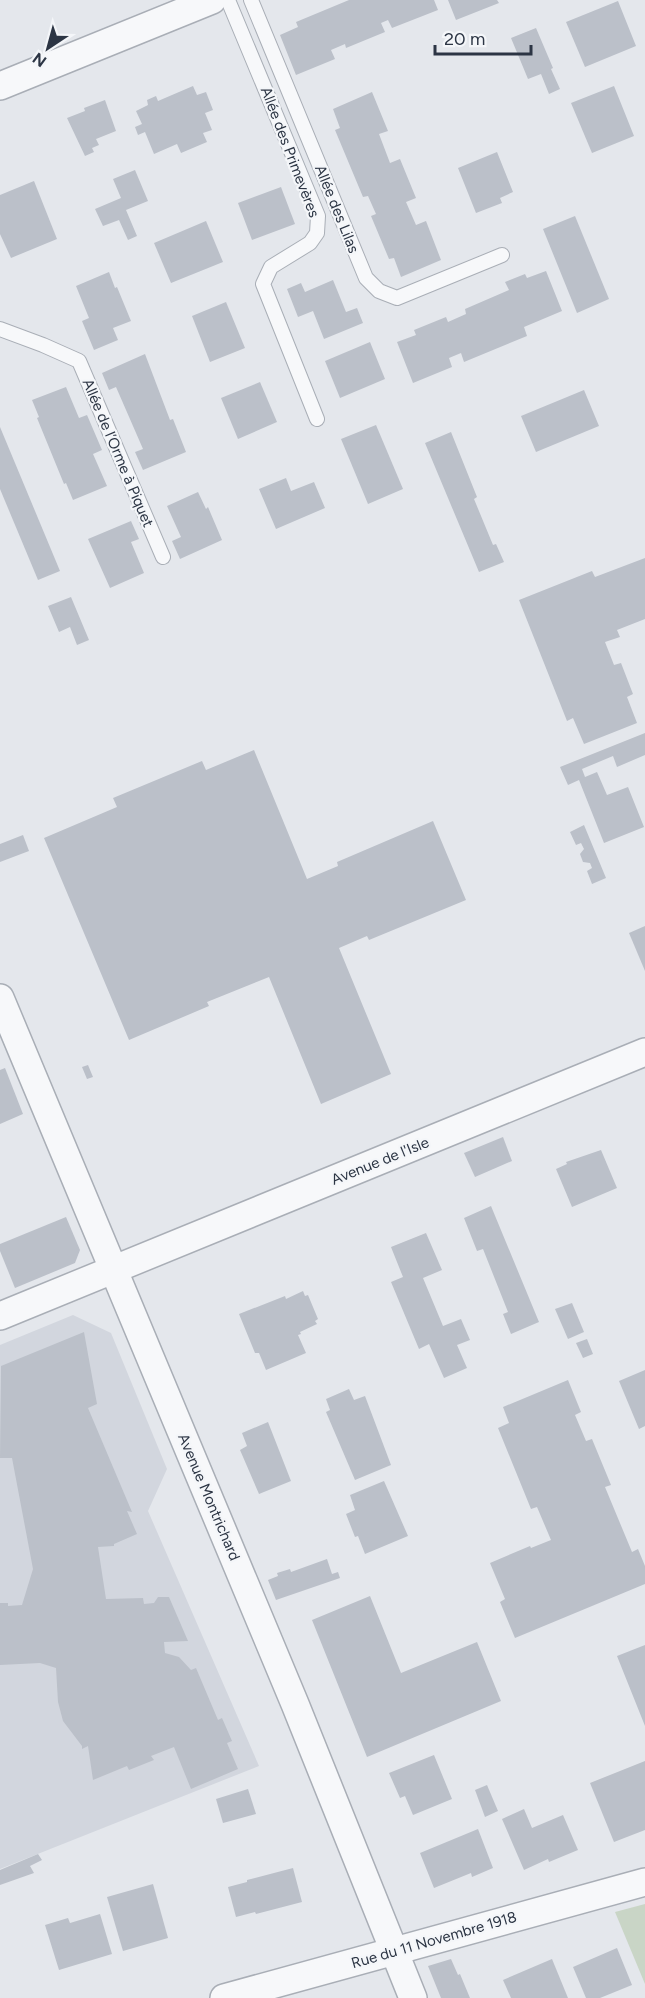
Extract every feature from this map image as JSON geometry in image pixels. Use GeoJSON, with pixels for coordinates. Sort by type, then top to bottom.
{"type":"FeatureCollection","features":[{"type":"Feature","properties":{"kind":"street"},"geometry":{"type":"LineString","coordinates":[[0,86],[212,0]]}},
{"type":"Feature","properties":{"kind":"street","name":"Avenue Montrichard"},"geometry":{"type":"LineString","coordinates":[[0,998],[291,1692],[413,1998]]}},
{"type":"Feature","properties":{"kind":"street","name":"Avenue de l'Isle"},"geometry":{"type":"LineString","coordinates":[[0,1316],[645,1052]]}},
{"type":"Feature","properties":{"kind":"street","name":"Rue du 11 Novembre 1918"},"geometry":{"type":"LineString","coordinates":[[224,1998],[645,1882]]}},
{"type":"Feature","properties":{"kind":"lane","name":"Allée des Primevères"},"geometry":{"type":"LineString","coordinates":[[228,0],[318,216],[317,234],[310,243],[271,267],[263,284],[317,419]]}},
{"type":"Feature","properties":{"kind":"lane","name":"Allée des Lilas"},"geometry":{"type":"LineString","coordinates":[[251,0],[366,278],[378,291],[397,298],[502,255]]}},
{"type":"Feature","properties":{"kind":"lane","name":"Allée de l’Orme à Piquet"},"geometry":{"type":"LineString","coordinates":[[0,329],[43,345],[79,362],[163,556]]}},
{"type":"Feature","properties":{"kind":"shaded area"},"geometry":{"type":"Polygon","coordinates":[[[73,1315],[111,1333],[167,1469],[148,1511],[259,1766],[0,1869],[0,1345],[73,1315]]]}},
{"type":"Feature","properties":{"kind":"green space"},"geometry":{"type":"Polygon","coordinates":[[[645,1904],[645,1984],[615,1912],[645,1904]]]}},
{"type":"Feature","properties":{"kind":"building"},"geometry":{"type":"Polygon","coordinates":[[[349,0],[434,0],[438,10],[392,28],[388,20],[381,23],[385,32],[346,48],[345,44],[331,50],[335,59],[296,75],[280,35],[298,27],[296,22],[349,0]]]}},
{"type":"Feature","properties":{"kind":"building"},"geometry":{"type":"Polygon","coordinates":[[[448,0],[497,0],[499,3],[456,20],[448,0]]]}},
{"type":"Feature","properties":{"kind":"building"},"geometry":{"type":"Polygon","coordinates":[[[618,1],[636,46],[585,67],[566,22],[618,1]]]}},
{"type":"Feature","properties":{"kind":"building"},"geometry":{"type":"Polygon","coordinates":[[[536,28],[560,89],[549,94],[541,74],[528,79],[511,38],[536,28]]]}},
{"type":"Feature","properties":{"kind":"building"},"geometry":{"type":"Polygon","coordinates":[[[193,86],[197,95],[206,92],[213,110],[205,113],[212,130],[203,133],[207,142],[181,153],[177,144],[154,154],[145,132],[138,135],[135,127],[142,124],[136,111],[148,105],[147,100],[156,96],[158,101],[193,86]]]}},
{"type":"Feature","properties":{"kind":"building"},"geometry":{"type":"Polygon","coordinates":[[[614,86],[634,136],[592,153],[571,103],[614,86]]]}},
{"type":"Feature","properties":{"kind":"building"},"geometry":{"type":"Polygon","coordinates":[[[372,92],[388,131],[379,134],[390,163],[400,159],[416,198],[406,202],[416,225],[426,221],[441,260],[401,277],[394,258],[389,259],[371,216],[376,214],[368,196],[363,197],[335,130],[340,128],[333,109],[372,92]]]}},
{"type":"Feature","properties":{"kind":"building"},"geometry":{"type":"Polygon","coordinates":[[[105,100],[116,131],[96,139],[99,145],[92,148],[94,152],[85,156],[67,118],[105,100]]]}},
{"type":"Feature","properties":{"kind":"building"},"geometry":{"type":"Polygon","coordinates":[[[497,152],[513,192],[500,198],[502,203],[476,213],[458,168],[497,152]]]}},
{"type":"Feature","properties":{"kind":"building"},"geometry":{"type":"Polygon","coordinates":[[[135,170],[148,201],[126,210],[137,236],[128,240],[119,220],[103,226],[95,209],[121,198],[113,179],[135,170]]]}},
{"type":"Feature","properties":{"kind":"building"},"geometry":{"type":"Polygon","coordinates":[[[34,181],[57,239],[11,258],[0,234],[0,195],[34,181]]]}},
{"type":"Feature","properties":{"kind":"building"},"geometry":{"type":"Polygon","coordinates":[[[281,187],[295,224],[252,240],[238,203],[281,187]]]}},
{"type":"Feature","properties":{"kind":"building"},"geometry":{"type":"Polygon","coordinates":[[[575,216],[609,299],[577,313],[543,229],[575,216]]]}},
{"type":"Feature","properties":{"kind":"building"},"geometry":{"type":"Polygon","coordinates":[[[206,221],[223,262],[171,283],[154,243],[206,221]]]}},
{"type":"Feature","properties":{"kind":"building"},"geometry":{"type":"Polygon","coordinates":[[[546,271],[562,311],[524,327],[527,336],[464,362],[461,353],[449,358],[452,367],[413,383],[397,342],[416,335],[414,330],[446,317],[448,322],[466,314],[465,309],[509,290],[505,282],[525,274],[527,278],[546,271]]]}},
{"type":"Feature","properties":{"kind":"building"},"geometry":{"type":"Polygon","coordinates":[[[109,272],[131,321],[113,328],[118,340],[94,350],[82,321],[89,318],[76,286],[109,272]]]}},
{"type":"Feature","properties":{"kind":"building"},"geometry":{"type":"Polygon","coordinates":[[[333,280],[346,312],[357,308],[363,323],[324,339],[313,311],[298,317],[287,289],[301,283],[305,292],[333,280]]]}},
{"type":"Feature","properties":{"kind":"building"},"geometry":{"type":"Polygon","coordinates":[[[226,302],[245,348],[210,362],[192,316],[226,302]]]}},
{"type":"Feature","properties":{"kind":"building"},"geometry":{"type":"Polygon","coordinates":[[[370,342],[385,379],[340,398],[325,361],[370,342]]]}},
{"type":"Feature","properties":{"kind":"building"},"geometry":{"type":"Polygon","coordinates":[[[145,354],[170,420],[173,419],[186,452],[143,470],[135,452],[143,449],[116,387],[109,390],[102,373],[145,354]]]}},
{"type":"Feature","properties":{"kind":"building"},"geometry":{"type":"Polygon","coordinates":[[[260,382],[277,422],[238,439],[221,398],[260,382]]]}},
{"type":"Feature","properties":{"kind":"building"},"geometry":{"type":"Polygon","coordinates":[[[66,387],[79,418],[87,415],[102,450],[93,454],[107,486],[73,500],[66,483],[64,484],[32,400],[66,387]]]}},
{"type":"Feature","properties":{"kind":"building"},"geometry":{"type":"Polygon","coordinates":[[[584,390],[599,426],[536,452],[521,416],[584,390]]]}},
{"type":"Feature","properties":{"kind":"building"},"geometry":{"type":"Polygon","coordinates":[[[376,425],[403,489],[368,504],[341,439],[376,425]]]}},
{"type":"Feature","properties":{"kind":"building"},"geometry":{"type":"Polygon","coordinates":[[[0,427],[60,571],[38,580],[0,489],[0,427]]]}},
{"type":"Feature","properties":{"kind":"building"},"geometry":{"type":"Polygon","coordinates":[[[451,432],[477,497],[474,499],[493,545],[496,544],[504,562],[479,572],[425,443],[451,432]]]}},
{"type":"Feature","properties":{"kind":"building"},"geometry":{"type":"Polygon","coordinates":[[[286,478],[291,491],[314,482],[325,508],[276,529],[259,489],[286,478]]]}},
{"type":"Feature","properties":{"kind":"building"},"geometry":{"type":"Polygon","coordinates":[[[198,492],[206,509],[208,507],[222,540],[180,559],[172,541],[181,537],[167,506],[198,492]]]}},
{"type":"Feature","properties":{"kind":"building"},"geometry":{"type":"Polygon","coordinates":[[[131,521],[139,539],[131,542],[144,573],[110,588],[88,539],[131,521]]]}},
{"type":"Feature","properties":{"kind":"building"},"geometry":{"type":"Polygon","coordinates":[[[645,558],[645,619],[617,630],[620,637],[605,642],[614,665],[621,663],[633,694],[627,697],[637,723],[584,744],[573,718],[567,721],[519,600],[592,571],[595,577],[645,558]]]}},
{"type":"Feature","properties":{"kind":"building"},"geometry":{"type":"Polygon","coordinates":[[[71,597],[89,640],[77,645],[70,627],[59,632],[48,606],[71,597]]]}},
{"type":"Feature","properties":{"kind":"building"},"geometry":{"type":"Polygon","coordinates":[[[645,733],[645,755],[617,767],[613,756],[582,769],[585,777],[597,772],[607,795],[628,787],[644,827],[604,843],[579,780],[568,785],[560,767],[645,733]]]}},
{"type":"Feature","properties":{"kind":"building"},"geometry":{"type":"Polygon","coordinates":[[[254,750],[307,879],[338,866],[337,862],[433,821],[466,900],[369,940],[367,936],[339,948],[391,1074],[321,1104],[269,977],[207,1002],[209,1006],[129,1040],[44,838],[117,807],[113,798],[202,761],[206,770],[254,750]]]}},
{"type":"Feature","properties":{"kind":"building"},"geometry":{"type":"Polygon","coordinates":[[[584,825],[606,878],[592,884],[587,871],[592,868],[590,863],[583,862],[580,854],[584,849],[581,843],[576,845],[570,832],[584,825]]]}},
{"type":"Feature","properties":{"kind":"building"},"geometry":{"type":"Polygon","coordinates":[[[23,835],[29,851],[0,862],[0,844],[23,835]]]}},
{"type":"Feature","properties":{"kind":"building"},"geometry":{"type":"Polygon","coordinates":[[[645,926],[645,971],[629,933],[645,926]]]}},
{"type":"Feature","properties":{"kind":"building"},"geometry":{"type":"Polygon","coordinates":[[[88,1065],[93,1077],[87,1079],[82,1067],[88,1065]]]}},
{"type":"Feature","properties":{"kind":"building"},"geometry":{"type":"Polygon","coordinates":[[[5,1068],[23,1114],[0,1124],[0,1070],[5,1068]]]}},
{"type":"Feature","properties":{"kind":"building"},"geometry":{"type":"Polygon","coordinates":[[[503,1137],[512,1161],[475,1177],[464,1153],[503,1137]]]}},
{"type":"Feature","properties":{"kind":"building"},"geometry":{"type":"Polygon","coordinates":[[[601,1150],[617,1188],[572,1207],[556,1169],[567,1164],[566,1162],[601,1150]]]}},
{"type":"Feature","properties":{"kind":"building"},"geometry":{"type":"Polygon","coordinates":[[[491,1206],[539,1322],[511,1334],[503,1314],[508,1312],[483,1249],[477,1251],[464,1218],[491,1206]]]}},
{"type":"Feature","properties":{"kind":"building"},"geometry":{"type":"Polygon","coordinates":[[[66,1217],[80,1250],[75,1263],[15,1288],[0,1251],[0,1244],[66,1217]]]}},
{"type":"Feature","properties":{"kind":"building"},"geometry":{"type":"Polygon","coordinates":[[[426,1233],[442,1270],[423,1278],[443,1326],[461,1319],[470,1340],[457,1345],[467,1368],[444,1378],[429,1344],[419,1349],[391,1282],[403,1277],[391,1247],[426,1233]]]}},
{"type":"Feature","properties":{"kind":"building"},"geometry":{"type":"Polygon","coordinates":[[[303,1291],[305,1296],[308,1295],[318,1319],[315,1321],[317,1324],[298,1335],[306,1353],[266,1370],[259,1353],[255,1353],[239,1314],[303,1291]]]}},
{"type":"Feature","properties":{"kind":"building"},"geometry":{"type":"Polygon","coordinates":[[[572,1303],[584,1332],[568,1339],[555,1309],[572,1303]]]}},
{"type":"Feature","properties":{"kind":"building"},"geometry":{"type":"Polygon","coordinates":[[[84,1332],[97,1404],[88,1408],[132,1512],[127,1511],[137,1534],[114,1546],[98,1547],[106,1599],[143,1598],[144,1604],[154,1603],[158,1597],[169,1597],[188,1641],[164,1642],[165,1653],[179,1657],[191,1670],[196,1668],[218,1720],[222,1718],[232,1741],[227,1743],[238,1769],[191,1789],[174,1747],[151,1756],[154,1760],[129,1770],[127,1766],[93,1780],[88,1746],[82,1749],[63,1721],[58,1702],[56,1668],[40,1663],[0,1665],[0,1603],[8,1603],[8,1606],[22,1605],[33,1569],[12,1458],[0,1458],[1,1366],[84,1332]]]}},
{"type":"Feature","properties":{"kind":"building"},"geometry":{"type":"Polygon","coordinates":[[[587,1339],[593,1354],[583,1358],[576,1343],[587,1339]]]}},
{"type":"Feature","properties":{"kind":"building"},"geometry":{"type":"Polygon","coordinates":[[[645,1370],[645,1426],[639,1429],[619,1381],[645,1370]]]}},
{"type":"Feature","properties":{"kind":"building"},"geometry":{"type":"Polygon","coordinates":[[[568,1380],[581,1412],[575,1415],[586,1441],[592,1439],[611,1485],[605,1487],[632,1552],[638,1549],[645,1566],[645,1584],[515,1638],[500,1602],[505,1599],[490,1563],[551,1540],[537,1507],[531,1509],[498,1428],[509,1423],[503,1407],[568,1380]]]}},
{"type":"Feature","properties":{"kind":"building"},"geometry":{"type":"Polygon","coordinates":[[[349,1389],[354,1400],[365,1396],[391,1465],[355,1480],[326,1412],[330,1410],[326,1399],[349,1389]]]}},
{"type":"Feature","properties":{"kind":"building"},"geometry":{"type":"Polygon","coordinates":[[[268,1422],[291,1481],[259,1494],[240,1450],[247,1446],[242,1433],[268,1422]]]}},
{"type":"Feature","properties":{"kind":"building"},"geometry":{"type":"Polygon","coordinates":[[[384,1481],[408,1536],[365,1554],[346,1514],[355,1510],[350,1495],[384,1481]]]}},
{"type":"Feature","properties":{"kind":"building"},"geometry":{"type":"Polygon","coordinates":[[[327,1559],[332,1574],[338,1572],[340,1578],[276,1600],[268,1580],[278,1576],[277,1573],[290,1569],[291,1572],[327,1559]]]}},
{"type":"Feature","properties":{"kind":"building"},"geometry":{"type":"Polygon","coordinates":[[[370,1596],[401,1673],[477,1642],[501,1701],[367,1757],[312,1620],[370,1596]]]}},
{"type":"Feature","properties":{"kind":"building"},"geometry":{"type":"Polygon","coordinates":[[[645,1645],[645,1726],[617,1656],[645,1645]]]}},
{"type":"Feature","properties":{"kind":"building"},"geometry":{"type":"Polygon","coordinates":[[[434,1755],[452,1799],[413,1815],[405,1796],[400,1798],[389,1773],[434,1755]]]}},
{"type":"Feature","properties":{"kind":"building"},"geometry":{"type":"Polygon","coordinates":[[[645,1761],[645,1830],[614,1842],[590,1783],[645,1761]]]}},
{"type":"Feature","properties":{"kind":"building"},"geometry":{"type":"Polygon","coordinates":[[[487,1785],[498,1811],[485,1817],[475,1790],[487,1785]]]}},
{"type":"Feature","properties":{"kind":"building"},"geometry":{"type":"Polygon","coordinates":[[[248,1789],[256,1814],[223,1823],[216,1799],[248,1789]]]}},
{"type":"Feature","properties":{"kind":"building"},"geometry":{"type":"Polygon","coordinates":[[[524,1809],[532,1828],[563,1815],[578,1850],[549,1862],[548,1859],[524,1870],[502,1819],[524,1809]]]}},
{"type":"Feature","properties":{"kind":"building"},"geometry":{"type":"Polygon","coordinates":[[[478,1829],[493,1868],[472,1877],[471,1873],[434,1888],[420,1853],[478,1829]]]}},
{"type":"Feature","properties":{"kind":"building"},"geometry":{"type":"Polygon","coordinates":[[[38,1854],[42,1860],[30,1866],[34,1873],[0,1885],[0,1870],[38,1854]]]}},
{"type":"Feature","properties":{"kind":"building"},"geometry":{"type":"Polygon","coordinates":[[[293,1868],[302,1902],[236,1917],[228,1887],[293,1868]]]}},
{"type":"Feature","properties":{"kind":"building"},"geometry":{"type":"Polygon","coordinates":[[[153,1884],[168,1938],[123,1951],[107,1897],[153,1884]]]}},
{"type":"Feature","properties":{"kind":"building"},"geometry":{"type":"Polygon","coordinates":[[[100,1914],[112,1954],[59,1970],[45,1925],[68,1918],[70,1923],[100,1914]]]}},
{"type":"Feature","properties":{"kind":"building"},"geometry":{"type":"Polygon","coordinates":[[[617,1948],[632,1985],[600,1998],[586,1998],[573,1967],[617,1948]]]}},
{"type":"Feature","properties":{"kind":"building"},"geometry":{"type":"Polygon","coordinates":[[[451,1959],[470,1998],[441,1998],[428,1966],[451,1959]]]}},
{"type":"Feature","properties":{"kind":"building"},"geometry":{"type":"Polygon","coordinates":[[[552,1959],[568,1998],[511,1998],[503,1980],[552,1959]]]}}]}
